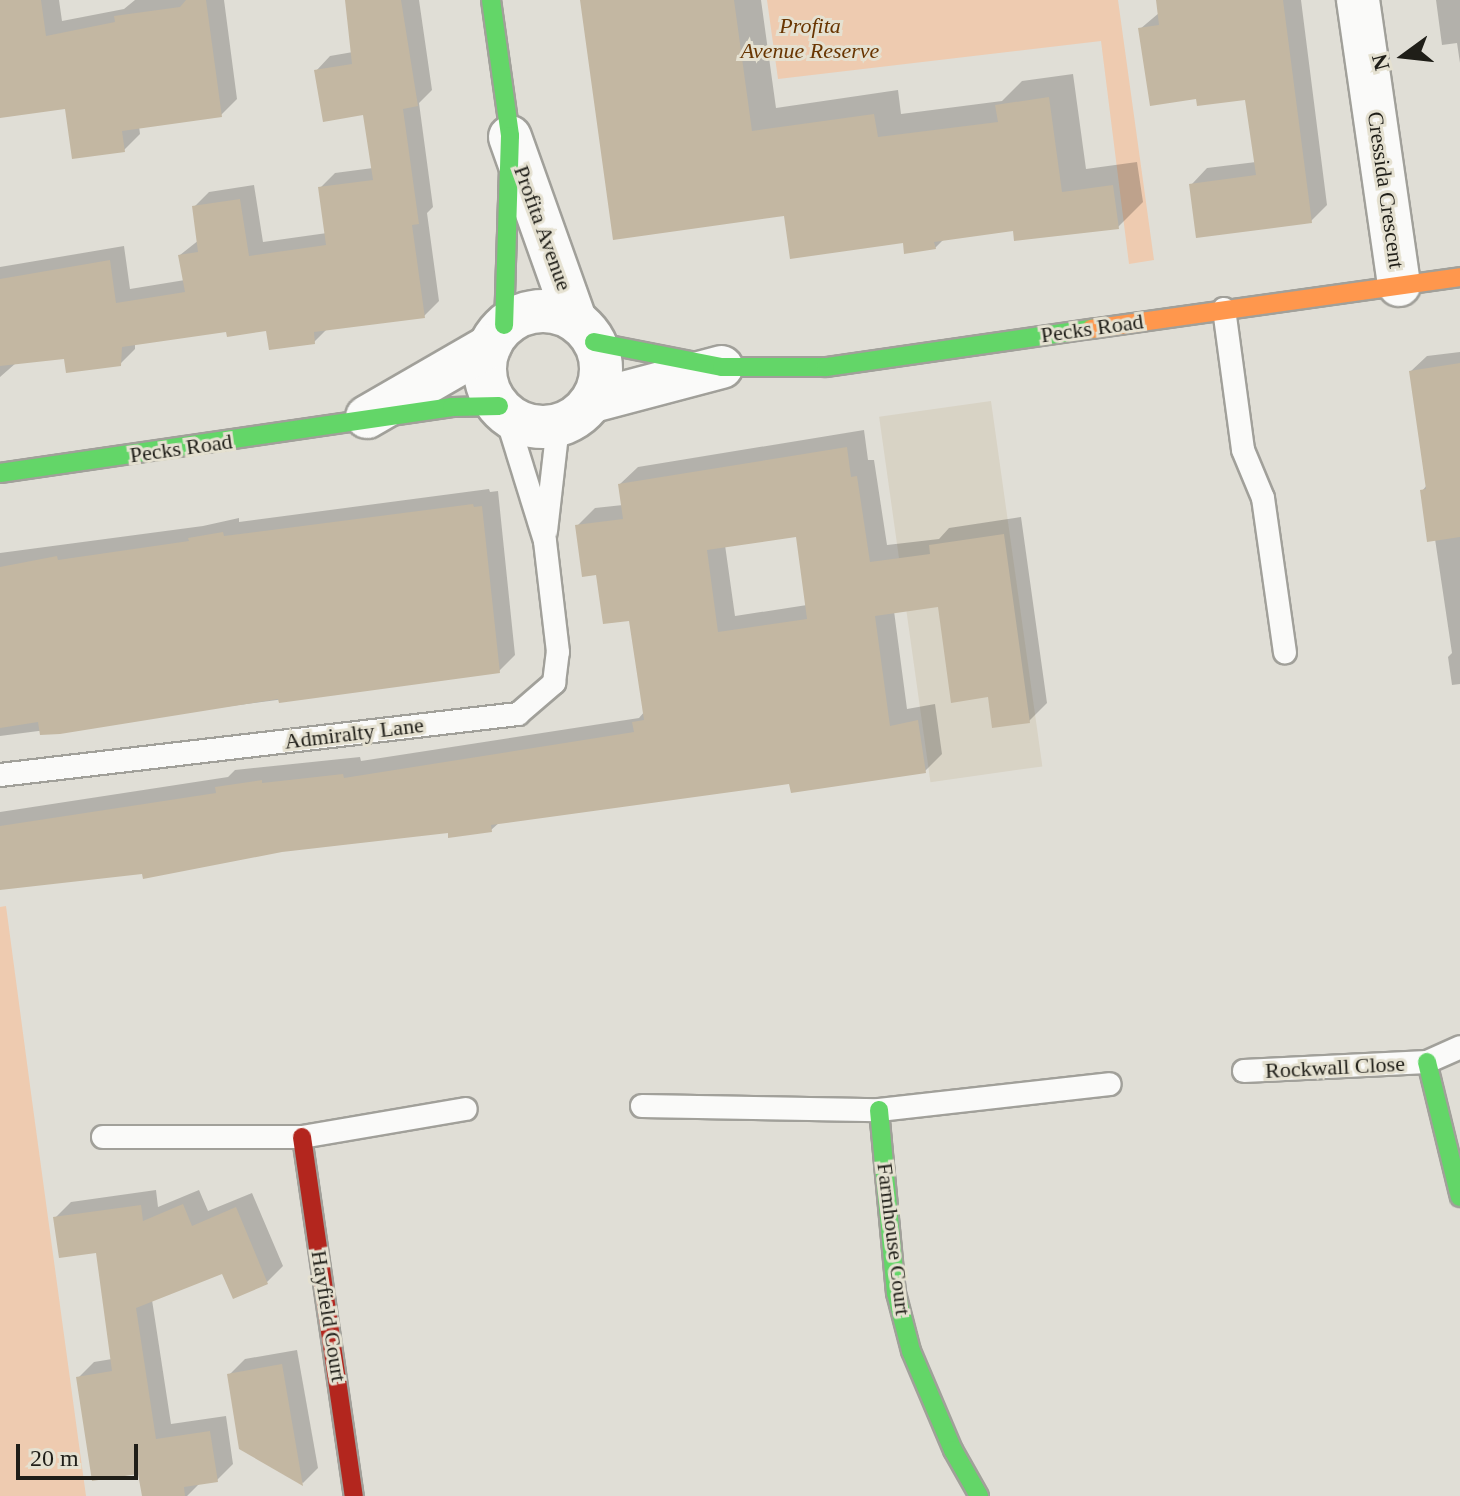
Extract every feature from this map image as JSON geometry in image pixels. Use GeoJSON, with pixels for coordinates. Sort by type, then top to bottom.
{"type":"FeatureCollection","features":[{"type":"Feature","properties":{"kind":"street","name":"Profita Avenue"},"geometry":{"type":"LineString","coordinates":[[491,0],[510,136],[497,336]]}},
{"type":"Feature","properties":{"kind":"street","name":"Cressida Crescent"},"geometry":{"type":"LineString","coordinates":[[1358,0],[1399,285]]}},
{"type":"Feature","properties":{"kind":"street","name":"Profita Avenue"},"geometry":{"type":"LineString","coordinates":[[510,136],[584,331]]}},
{"type":"Feature","properties":{"kind":"street","name":"Pecks Road"},"geometry":{"type":"LineString","coordinates":[[584,331],[722,367],[826,367],[1460,277]]}},
{"type":"Feature","properties":{"kind":"street"},"geometry":{"type":"LineString","coordinates":[[539,311],[558,313],[584,331],[601,361],[600,382],[593,401],[584,412],[558,426],[522,424],[502,410],[486,377],[497,336],[521,315],[539,311]]}},
{"type":"Feature","properties":{"kind":"street","name":"Pecks Road"},"geometry":{"type":"LineString","coordinates":[[362,419],[497,336]]}},
{"type":"Feature","properties":{"kind":"street","name":"Pecks Road"},"geometry":{"type":"LineString","coordinates":[[593,401],[722,367]]}},
{"type":"Feature","properties":{"kind":"street","name":"Pecks Road"},"geometry":{"type":"LineString","coordinates":[[0,473],[329,428],[362,419],[452,407],[502,410]]}},
{"type":"Feature","properties":{"kind":"street","name":"Rockwall Close"},"geometry":{"type":"LineString","coordinates":[[1427,1062],[1460,1197]]}},
{"type":"Feature","properties":{"kind":"street","name":"Farmhouse Court"},"geometry":{"type":"LineString","coordinates":[[879,1110],[896,1293],[911,1351],[953,1450],[979,1496]]}},
{"type":"Feature","properties":{"kind":"street","name":"Hayfield Court"},"geometry":{"type":"LineString","coordinates":[[302,1137],[354,1496]]}},
{"type":"Feature","properties":{"kind":"lane"},"geometry":{"type":"LineString","coordinates":[[1224,309],[1243,450],[1263,498],[1285,652]]}},
{"type":"Feature","properties":{"kind":"lane","name":"Admiralty Lane"},"geometry":{"type":"LineString","coordinates":[[0,775],[518,714],[554,683],[558,652],[545,541],[502,410]]}},
{"type":"Feature","properties":{"kind":"lane","name":"Admiralty Lane"},"geometry":{"type":"LineString","coordinates":[[545,541],[558,426]]}},
{"type":"Feature","properties":{"kind":"lane","name":"Rockwall Close"},"geometry":{"type":"LineString","coordinates":[[1244,1071],[1427,1062],[1460,1047]]}},
{"type":"Feature","properties":{"kind":"lane"},"geometry":{"type":"LineString","coordinates":[[642,1106],[879,1110],[1110,1084]]}},
{"type":"Feature","properties":{"kind":"lane"},"geometry":{"type":"LineString","coordinates":[[103,1137],[302,1137],[466,1109]]}},
{"type":"Feature","properties":{"kind":"shaded area"},"geometry":{"type":"Polygon","coordinates":[[[991,401],[1042,766],[930,782],[879,417],[991,401]]]}},
{"type":"Feature","properties":{"kind":"green space","name":"Profita Avenue Reserve"},"geometry":{"type":"Polygon","coordinates":[[[767,0],[1118,0],[1154,260],[1129,264],[1101,41],[778,79],[767,0]]]}},
{"type":"Feature","properties":{"kind":"green space"},"geometry":{"type":"Polygon","coordinates":[[[6,906],[86,1496],[0,1496],[0,907],[6,906]]]}},
{"type":"Feature","properties":{"kind":"building"},"geometry":{"type":"Polygon","coordinates":[[[0,0],[41,0],[46,36],[115,22],[114,16],[180,7],[186,0],[206,0],[222,117],[122,131],[125,152],[72,159],[65,109],[0,118],[0,0]]]}},
{"type":"Feature","properties":{"kind":"building"},"geometry":{"type":"Polygon","coordinates":[[[345,0],[401,0],[418,106],[403,109],[419,224],[412,225],[425,318],[314,332],[315,344],[269,350],[266,331],[227,337],[226,332],[122,347],[121,366],[66,373],[64,359],[0,366],[0,279],[110,260],[116,303],[185,292],[178,255],[198,252],[192,206],[240,199],[249,256],[326,245],[318,187],[373,180],[363,115],[323,122],[314,70],[352,64],[345,0]]]}},
{"type":"Feature","properties":{"kind":"building"},"geometry":{"type":"Polygon","coordinates":[[[580,0],[734,0],[752,131],[874,114],[878,137],[998,122],[995,105],[1049,97],[1062,192],[1113,185],[1119,229],[1014,241],[1013,231],[934,242],[936,249],[904,254],[903,243],[790,259],[784,216],[613,240],[580,0]]]}},
{"type":"Feature","properties":{"kind":"building"},"geometry":{"type":"Polygon","coordinates":[[[1156,0],[1283,0],[1312,223],[1196,238],[1189,184],[1256,175],[1245,100],[1197,106],[1196,99],[1150,106],[1138,28],[1159,25],[1156,0]]]}},
{"type":"Feature","properties":{"kind":"building"},"geometry":{"type":"Polygon","coordinates":[[[1460,363],[1460,537],[1427,542],[1420,490],[1426,489],[1409,371],[1460,363]]]}},
{"type":"Feature","properties":{"kind":"building"},"geometry":{"type":"Polygon","coordinates":[[[847,447],[851,477],[857,476],[870,562],[930,554],[929,545],[1004,534],[1030,723],[992,728],[988,697],[951,703],[938,607],[875,616],[890,726],[918,720],[926,773],[791,793],[789,784],[491,825],[492,832],[448,838],[448,833],[282,852],[143,879],[142,874],[0,890],[0,826],[216,793],[215,787],[262,780],[262,783],[343,774],[344,778],[634,732],[632,722],[644,720],[629,621],[603,624],[596,575],[582,577],[575,525],[623,519],[618,484],[847,447]],[[796,537],[707,550],[718,632],[807,619],[796,537]]]}},
{"type":"Feature","properties":{"kind":"building"},"geometry":{"type":"Polygon","coordinates":[[[473,504],[474,507],[482,506],[500,673],[279,703],[278,699],[60,734],[40,735],[38,722],[0,728],[0,567],[57,556],[58,560],[189,541],[188,538],[223,532],[224,536],[473,504]]]}},
{"type":"Feature","properties":{"kind":"building"},"geometry":{"type":"Polygon","coordinates":[[[183,1204],[192,1226],[236,1207],[268,1284],[233,1299],[222,1274],[136,1308],[156,1439],[210,1431],[218,1482],[184,1487],[185,1496],[142,1496],[138,1474],[92,1481],[76,1377],[112,1371],[96,1253],[59,1258],[53,1217],[141,1205],[143,1221],[183,1204]]]}},
{"type":"Feature","properties":{"kind":"building"},"geometry":{"type":"Polygon","coordinates":[[[282,1364],[303,1486],[239,1449],[227,1374],[282,1364]]]}},
{"type":"Feature","properties":{"kind":"traffic: fast"},"geometry":{"type":"LineString","coordinates":[[491,0],[510,136],[504,325]]}},
{"type":"Feature","properties":{"kind":"traffic: fast"},"geometry":{"type":"LineString","coordinates":[[594,342],[722,367],[826,367],[1091,329]]}},
{"type":"Feature","properties":{"kind":"traffic: fast"},"geometry":{"type":"LineString","coordinates":[[0,473],[452,407],[499,406]]}},
{"type":"Feature","properties":{"kind":"traffic: fast"},"geometry":{"type":"LineString","coordinates":[[1427,1062],[1460,1197]]}},
{"type":"Feature","properties":{"kind":"traffic: fast"},"geometry":{"type":"LineString","coordinates":[[879,1110],[896,1293],[911,1351],[953,1450],[979,1496]]}},
{"type":"Feature","properties":{"kind":"traffic: slow"},"geometry":{"type":"LineString","coordinates":[[1091,329],[1460,277]]}},
{"type":"Feature","properties":{"kind":"traffic: jam"},"geometry":{"type":"LineString","coordinates":[[302,1137],[354,1496]]}}]}
